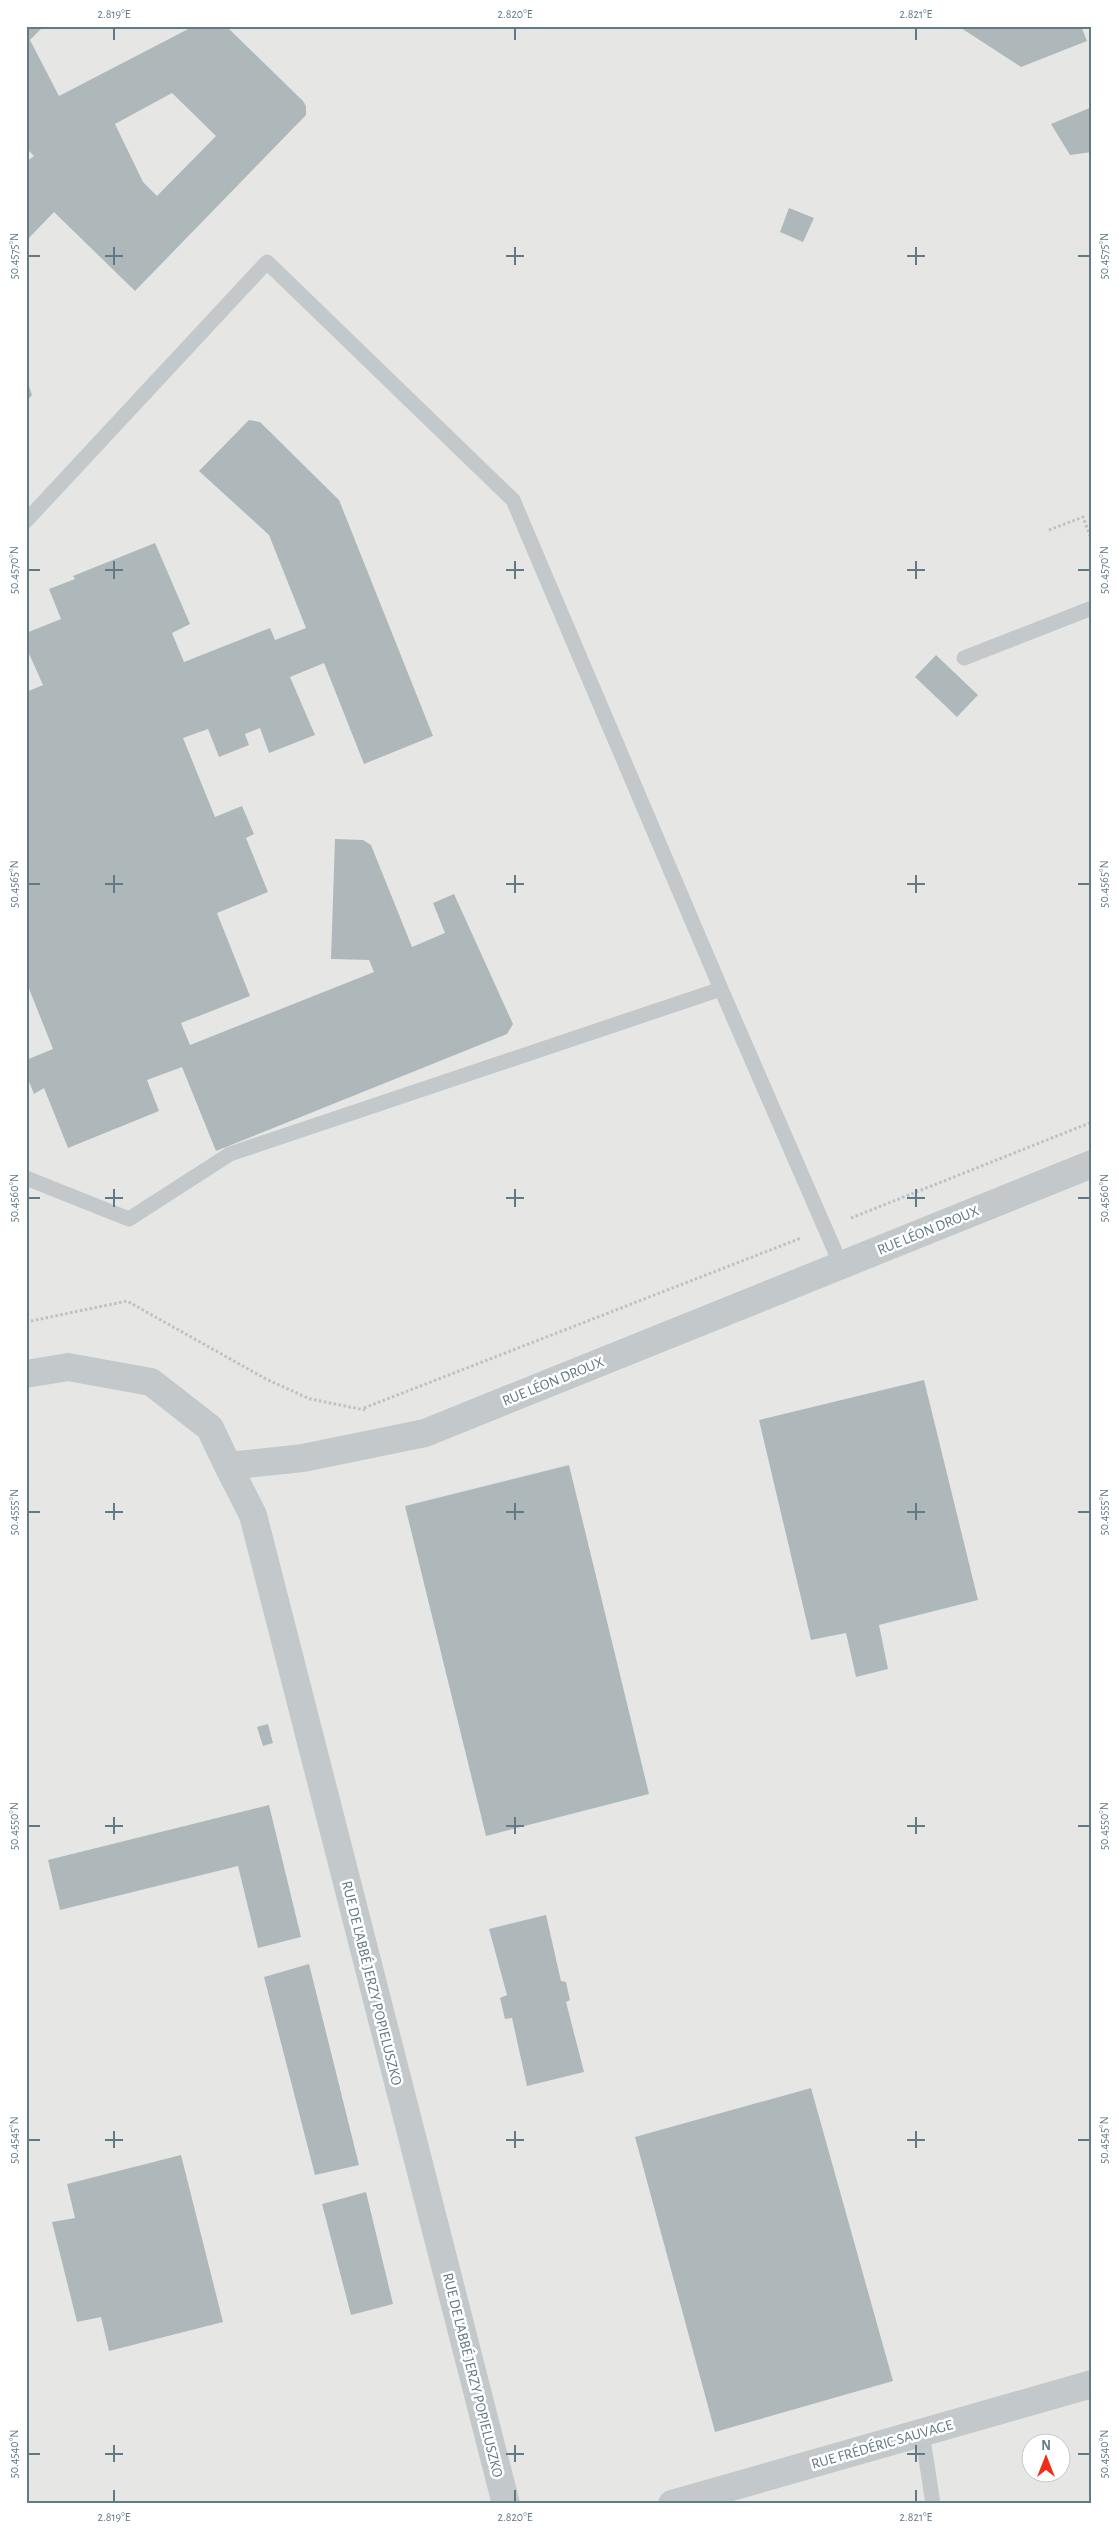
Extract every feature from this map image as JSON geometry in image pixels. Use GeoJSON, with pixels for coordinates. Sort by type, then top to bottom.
{"type":"FeatureCollection","features":[{"type":"Feature","properties":{"kind":"street","name":"RUE LÉON DROUX"},"geometry":{"type":"LineString","coordinates":[[228,1466],[303,1458],[425,1433],[1092,1164]]}},
{"type":"Feature","properties":{"kind":"street"},"geometry":{"type":"LineString","coordinates":[[26,1374],[68,1367],[152,1382],[210,1428],[228,1466]]}},
{"type":"Feature","properties":{"kind":"street","name":"RUE DE L'ABBÉ JERZY POPIELUSZKO"},"geometry":{"type":"LineString","coordinates":[[228,1466],[253,1516],[506,2504]]}},
{"type":"Feature","properties":{"kind":"street","name":"RUE FRÉDÉRIC SAUVAGE"},"geometry":{"type":"LineString","coordinates":[[672,2504],[1092,2384]]}},
{"type":"Feature","properties":{"kind":"lane"},"geometry":{"type":"LineString","coordinates":[[26,520],[267,262],[514,500],[721,989],[841,1265]]}},
{"type":"Feature","properties":{"kind":"lane"},"geometry":{"type":"LineString","coordinates":[[964,658],[1092,608]]}},
{"type":"Feature","properties":{"kind":"lane"},"geometry":{"type":"LineString","coordinates":[[26,1178],[129,1219],[230,1154],[721,989]]}},
{"type":"Feature","properties":{"kind":"lane"},"geometry":{"type":"LineString","coordinates":[[922,2432],[933,2504]]}},
{"type":"Feature","properties":{"kind":"path"},"geometry":{"type":"LineString","coordinates":[[1050,530],[1083,517],[1092,541]]}},
{"type":"Feature","properties":{"kind":"path"},"geometry":{"type":"LineString","coordinates":[[26,1322],[127,1301],[258,1374],[310,1399],[364,1408],[1092,1122]]}},
{"type":"Feature","properties":{"kind":"path"},"geometry":{"type":"LineString","coordinates":[[364,1408],[381,1442]]}},
{"type":"Feature","properties":{"kind":"shaded area"},"geometry":{"type":"Polygon","coordinates":[[[26,26],[1092,26],[1092,2504],[26,2504],[26,26]]]}},
{"type":"Feature","properties":{"kind":"building"},"geometry":{"type":"Polygon","coordinates":[[[26,26],[44,26],[30,40],[59,96],[194,26],[226,26],[306,106],[306,115],[135,291],[54,212],[26,241],[26,162],[34,156],[26,148],[26,26]],[[172,93],[115,124],[143,182],[157,196],[216,136],[172,93]]]}},
{"type":"Feature","properties":{"kind":"building"},"geometry":{"type":"Polygon","coordinates":[[[958,26],[1081,26],[1087,41],[1021,67],[958,26]]]}},
{"type":"Feature","properties":{"kind":"building"},"geometry":{"type":"Polygon","coordinates":[[[1092,107],[1092,152],[1070,155],[1051,124],[1092,107]]]}},
{"type":"Feature","properties":{"kind":"building"},"geometry":{"type":"Polygon","coordinates":[[[789,208],[814,218],[803,242],[780,232],[789,208]]]}},
{"type":"Feature","properties":{"kind":"building"},"geometry":{"type":"Polygon","coordinates":[[[26,377],[32,395],[26,402],[26,377]]]}},
{"type":"Feature","properties":{"kind":"building"},"geometry":{"type":"Polygon","coordinates":[[[249,420],[260,422],[339,500],[433,736],[364,764],[324,663],[290,677],[315,735],[269,753],[260,728],[245,734],[249,745],[219,757],[208,729],[183,738],[215,817],[242,806],[254,834],[246,838],[268,892],[217,913],[250,996],[181,1023],[190,1045],[374,972],[369,960],[331,959],[335,839],[363,840],[371,845],[412,947],[445,933],[433,903],[454,894],[513,1024],[507,1034],[216,1151],[182,1067],[147,1080],[159,1111],[68,1148],[44,1088],[34,1094],[26,1074],[26,1060],[53,1049],[26,981],[26,692],[43,685],[26,647],[26,633],[61,619],[49,589],[75,579],[73,576],[155,543],[190,624],[172,633],[184,662],[270,628],[275,640],[306,628],[269,535],[199,471],[249,420]]]}},
{"type":"Feature","properties":{"kind":"building"},"geometry":{"type":"Polygon","coordinates":[[[936,655],[978,695],[957,717],[915,677],[936,655]]]}},
{"type":"Feature","properties":{"kind":"building"},"geometry":{"type":"Polygon","coordinates":[[[924,1380],[978,1600],[879,1625],[888,1669],[856,1677],[846,1633],[811,1640],[759,1420],[924,1380]]]}},
{"type":"Feature","properties":{"kind":"building"},"geometry":{"type":"Polygon","coordinates":[[[569,1465],[649,1794],[486,1836],[405,1506],[569,1465]]]}},
{"type":"Feature","properties":{"kind":"building"},"geometry":{"type":"Polygon","coordinates":[[[268,1724],[273,1743],[263,1746],[257,1727],[268,1724]]]}},
{"type":"Feature","properties":{"kind":"building"},"geometry":{"type":"Polygon","coordinates":[[[269,1805],[301,1937],[258,1948],[238,1866],[60,1910],[48,1860],[269,1805]]]}},
{"type":"Feature","properties":{"kind":"building"},"geometry":{"type":"Polygon","coordinates":[[[546,1915],[561,1981],[566,1982],[570,2000],[566,2002],[584,2072],[527,2086],[512,2018],[505,2019],[500,1998],[507,1995],[489,1929],[546,1915]]]}},
{"type":"Feature","properties":{"kind":"building"},"geometry":{"type":"Polygon","coordinates":[[[309,1964],[359,2165],[315,2175],[264,1977],[309,1964]]]}},
{"type":"Feature","properties":{"kind":"building"},"geometry":{"type":"Polygon","coordinates":[[[811,2088],[893,2381],[715,2432],[635,2137],[811,2088]]]}},
{"type":"Feature","properties":{"kind":"building"},"geometry":{"type":"Polygon","coordinates":[[[181,2155],[223,2322],[109,2351],[101,2317],[77,2322],[52,2222],[75,2218],[67,2184],[181,2155]]]}},
{"type":"Feature","properties":{"kind":"building"},"geometry":{"type":"Polygon","coordinates":[[[366,2192],[393,2304],[351,2315],[322,2204],[366,2192]]]}}]}
